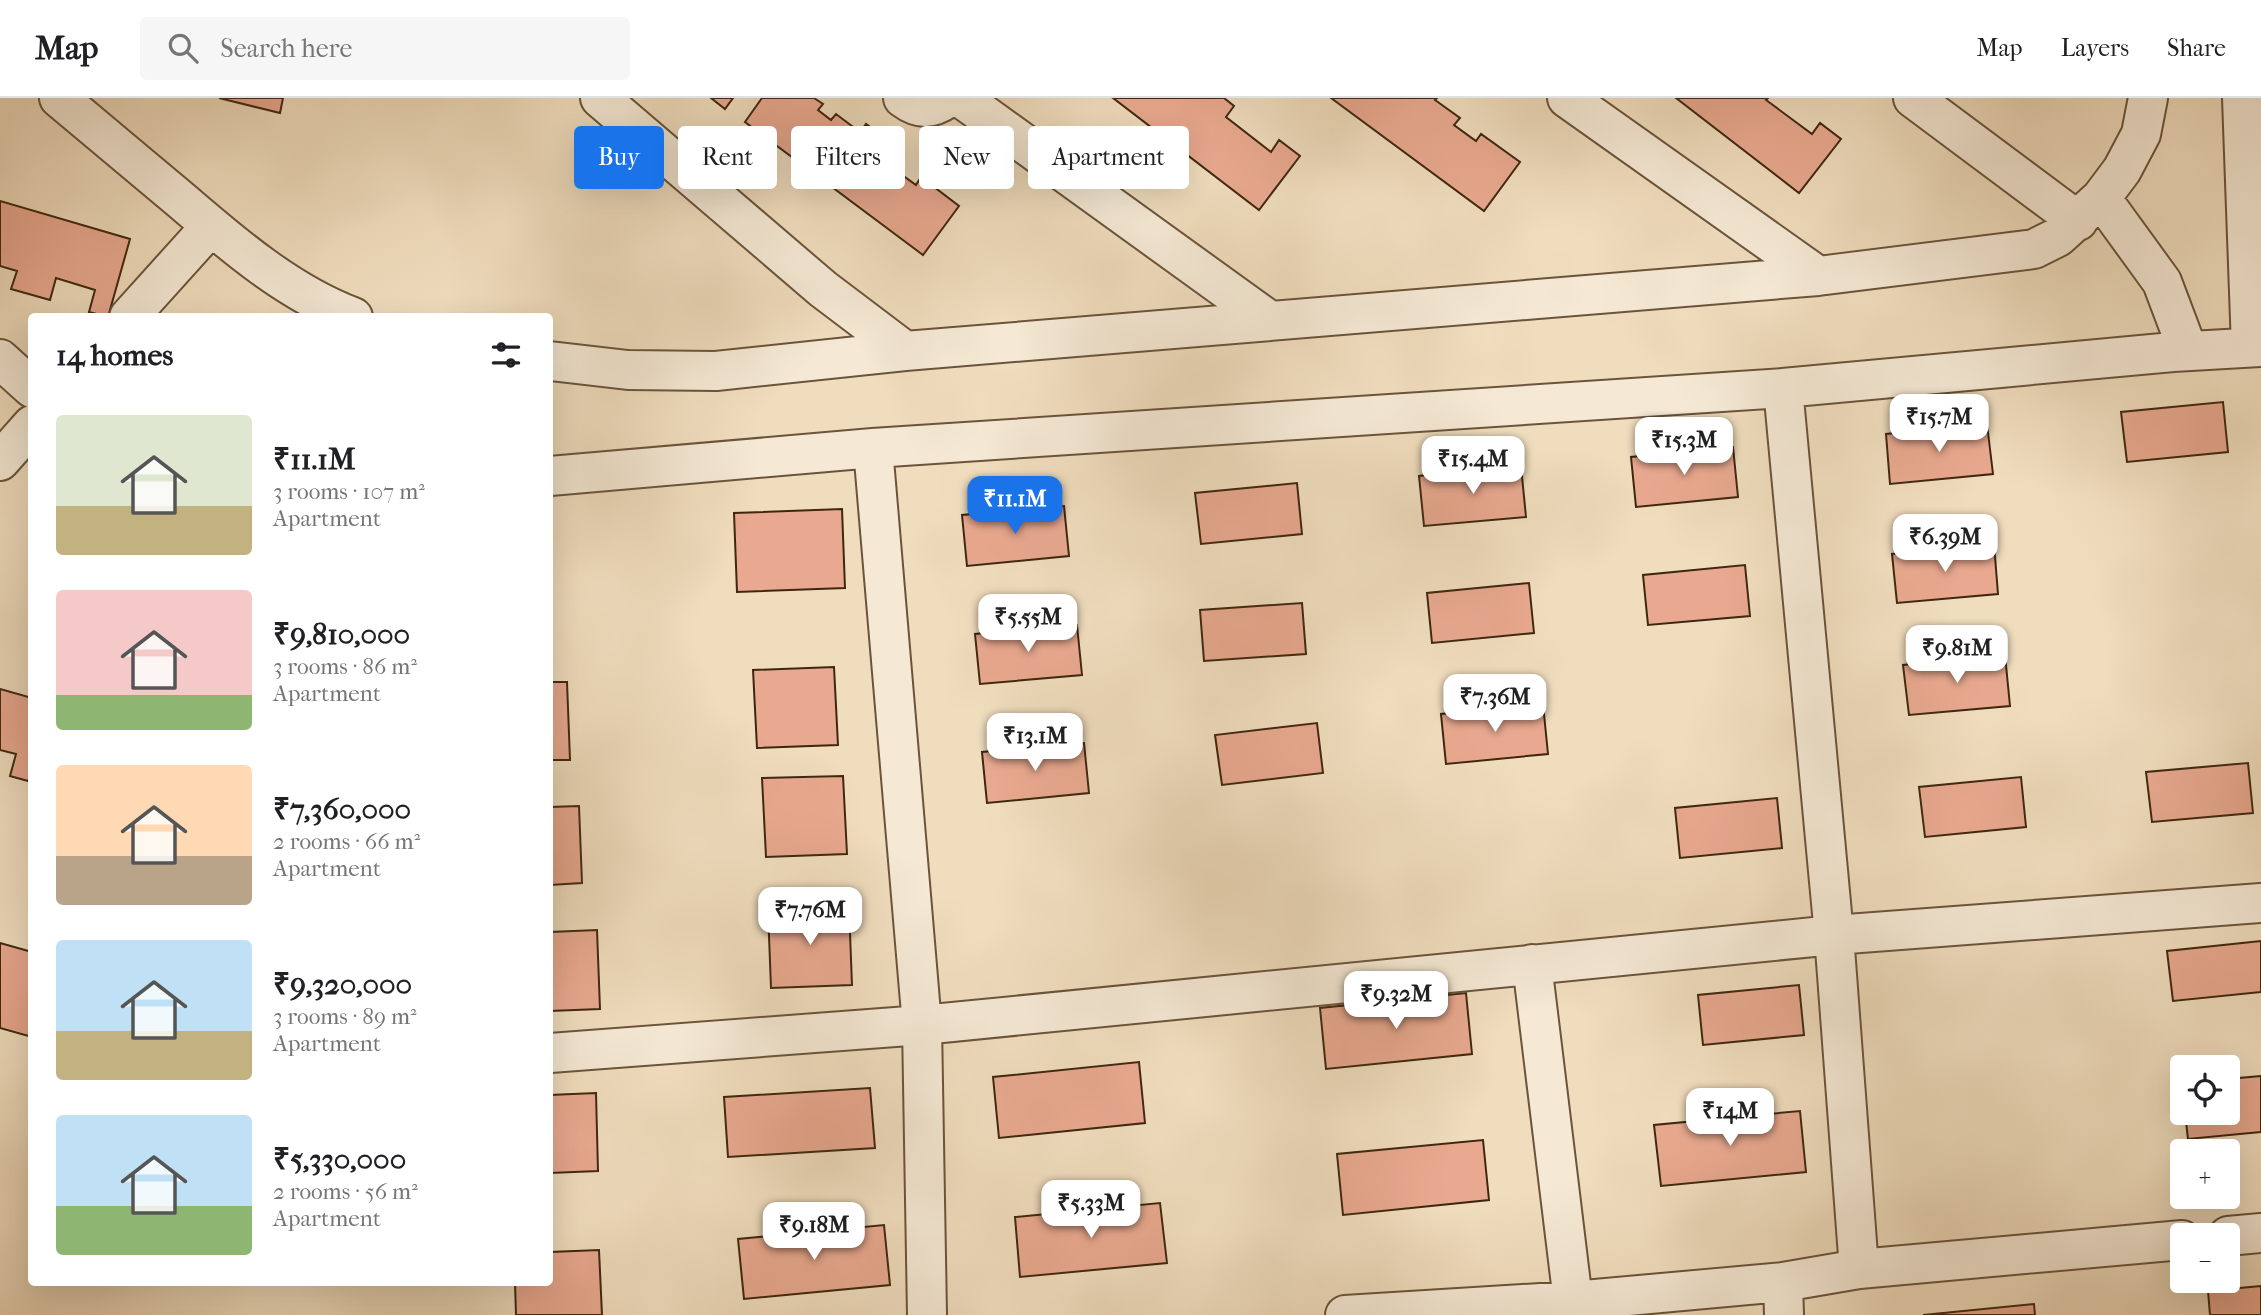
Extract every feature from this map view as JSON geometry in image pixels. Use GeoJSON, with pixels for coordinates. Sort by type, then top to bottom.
{"type":"FeatureCollection","features":[{"type":"Feature","properties":{"kind":"street"},"geometry":{"type":"LineString","coordinates":[[59,98],[211,226],[279,278],[343,313]]}},
{"type":"Feature","properties":{"kind":"street"},"geometry":{"type":"LineString","coordinates":[[600,98],[823,289],[905,351]]}},
{"type":"Feature","properties":{"kind":"street"},"geometry":{"type":"LineString","coordinates":[[903,98],[915,107],[923,108],[948,98]]}},
{"type":"Feature","properties":{"kind":"street"},"geometry":{"type":"LineString","coordinates":[[961,98],[1270,321]]}},
{"type":"Feature","properties":{"kind":"street"},"geometry":{"type":"LineString","coordinates":[[1567,98],[1818,276]]}},
{"type":"Feature","properties":{"kind":"street"},"geometry":{"type":"LineString","coordinates":[[1913,98],[2090,209],[2162,282],[2188,351]]}},
{"type":"Feature","properties":{"kind":"street"},"geometry":{"type":"LineString","coordinates":[[553,361],[628,370],[716,371],[905,351],[1818,276],[2034,249],[2058,237],[2090,209],[2122,170],[2141,134],[2148,98]]}},
{"type":"Feature","properties":{"kind":"street"},"geometry":{"type":"LineString","coordinates":[[553,476],[873,448],[1783,388],[2256,347],[2242,98]]}},
{"type":"Feature","properties":{"kind":"street"},"geometry":{"type":"LineString","coordinates":[[133,313],[211,226]]}},
{"type":"Feature","properties":{"kind":"street"},"geometry":{"type":"LineString","coordinates":[[0,359],[28,384]]}},
{"type":"Feature","properties":{"kind":"street"},"geometry":{"type":"LineString","coordinates":[[1783,388],[1833,934],[1859,1269]]}},
{"type":"Feature","properties":{"kind":"street"},"geometry":{"type":"LineString","coordinates":[[0,461],[28,430]]}},
{"type":"Feature","properties":{"kind":"street"},"geometry":{"type":"LineString","coordinates":[[873,448],[922,1025],[927,1315]]}},
{"type":"Feature","properties":{"kind":"street"},"geometry":{"type":"LineString","coordinates":[[553,1053],[922,1025],[1833,934],[2261,903]]}},
{"type":"Feature","properties":{"kind":"street"},"geometry":{"type":"LineString","coordinates":[[1532,964],[1573,1301]]}},
{"type":"Feature","properties":{"kind":"street"},"geometry":{"type":"LineString","coordinates":[[2240,1235],[2261,1233]]}},
{"type":"Feature","properties":{"kind":"street"},"geometry":{"type":"LineString","coordinates":[[1352,1315],[1573,1301],[1784,1298],[1859,1269],[2170,1241]]}},
{"type":"Feature","properties":{"kind":"building"},"geometry":{"type":"Polygon","coordinates":[[[219,98],[283,98],[280,113],[219,98]]]}},
{"type":"Feature","properties":{"kind":"building"},"geometry":{"type":"Polygon","coordinates":[[[711,98],[733,98],[725,109],[711,98]]]}},
{"type":"Feature","properties":{"kind":"building"},"geometry":{"type":"Polygon","coordinates":[[[762,98],[814,98],[823,104],[818,110],[831,120],[836,114],[852,126],[791,126],[791,156],[777,146],[777,126],[750,126],[745,122],[762,98]]]}},
{"type":"Feature","properties":{"kind":"building"},"geometry":{"type":"Polygon","coordinates":[[[1113,98],[1224,98],[1234,106],[1226,117],[1271,152],[1279,140],[1300,156],[1259,210],[1189,156],[1189,126],[1150,126],[1113,98]]]}},
{"type":"Feature","properties":{"kind":"building"},"geometry":{"type":"Polygon","coordinates":[[[1331,98],[1437,98],[1435,100],[1460,118],[1454,125],[1476,141],[1481,134],[1520,162],[1484,211],[1331,98]]]}},
{"type":"Feature","properties":{"kind":"building"},"geometry":{"type":"Polygon","coordinates":[[[1676,98],[1768,98],[1766,100],[1812,134],[1820,123],[1841,139],[1799,193],[1676,98]]]}},
{"type":"Feature","properties":{"kind":"building"},"geometry":{"type":"Polygon","coordinates":[[[905,177],[916,185],[919,180],[919,189],[937,189],[959,206],[923,255],[835,189],[905,189],[905,177]]]}},
{"type":"Feature","properties":{"kind":"building"},"geometry":{"type":"Polygon","coordinates":[[[0,201],[130,239],[109,313],[89,312],[95,290],[56,278],[50,300],[11,289],[17,271],[0,266],[0,201]]]}},
{"type":"Feature","properties":{"kind":"building"},"geometry":{"type":"Polygon","coordinates":[[[2223,402],[2228,452],[2127,462],[2121,412],[2223,402]]]}},
{"type":"Feature","properties":{"kind":"building"},"geometry":{"type":"Polygon","coordinates":[[[1987,424],[1993,474],[1890,484],[1886,434],[1987,424]]]}},
{"type":"Feature","properties":{"kind":"building"},"geometry":{"type":"Polygon","coordinates":[[[1733,447],[1738,497],[1636,507],[1631,457],[1733,447]]]}},
{"type":"Feature","properties":{"kind":"building"},"geometry":{"type":"Polygon","coordinates":[[[1521,466],[1526,517],[1424,526],[1419,476],[1521,466]]]}},
{"type":"Feature","properties":{"kind":"building"},"geometry":{"type":"Polygon","coordinates":[[[1297,483],[1302,534],[1201,544],[1195,493],[1297,483]]]}},
{"type":"Feature","properties":{"kind":"building"},"geometry":{"type":"Polygon","coordinates":[[[1064,506],[1069,556],[967,566],[962,515],[1064,506]]]}},
{"type":"Feature","properties":{"kind":"building"},"geometry":{"type":"Polygon","coordinates":[[[842,509],[845,588],[737,592],[734,513],[842,509]]]}},
{"type":"Feature","properties":{"kind":"building"},"geometry":{"type":"Polygon","coordinates":[[[1994,544],[1998,594],[1897,603],[1892,554],[1994,544]]]}},
{"type":"Feature","properties":{"kind":"building"},"geometry":{"type":"Polygon","coordinates":[[[1745,565],[1750,616],[1648,625],[1643,575],[1745,565]]]}},
{"type":"Feature","properties":{"kind":"building"},"geometry":{"type":"Polygon","coordinates":[[[1529,583],[1534,633],[1432,643],[1427,593],[1529,583]]]}},
{"type":"Feature","properties":{"kind":"building"},"geometry":{"type":"Polygon","coordinates":[[[1302,603],[1306,654],[1204,661],[1200,610],[1302,603]]]}},
{"type":"Feature","properties":{"kind":"building"},"geometry":{"type":"Polygon","coordinates":[[[1077,625],[1082,675],[980,684],[975,634],[1077,625]]]}},
{"type":"Feature","properties":{"kind":"building"},"geometry":{"type":"Polygon","coordinates":[[[2005,655],[2010,706],[1909,715],[1903,665],[2005,655]]]}},
{"type":"Feature","properties":{"kind":"building"},"geometry":{"type":"Polygon","coordinates":[[[834,667],[838,745],[757,748],[753,670],[834,667]]]}},
{"type":"Feature","properties":{"kind":"building"},"geometry":{"type":"Polygon","coordinates":[[[553,682],[567,682],[570,760],[553,760],[553,682]]]}},
{"type":"Feature","properties":{"kind":"building"},"geometry":{"type":"Polygon","coordinates":[[[0,689],[28,697],[28,781],[10,776],[16,754],[0,750],[0,689]]]}},
{"type":"Feature","properties":{"kind":"building"},"geometry":{"type":"Polygon","coordinates":[[[1543,704],[1548,754],[1446,764],[1441,714],[1543,704]]]}},
{"type":"Feature","properties":{"kind":"building"},"geometry":{"type":"Polygon","coordinates":[[[1317,723],[1323,773],[1222,785],[1215,735],[1317,723]]]}},
{"type":"Feature","properties":{"kind":"building"},"geometry":{"type":"Polygon","coordinates":[[[1084,743],[1089,793],[987,803],[982,752],[1084,743]]]}},
{"type":"Feature","properties":{"kind":"building"},"geometry":{"type":"Polygon","coordinates":[[[2248,763],[2253,813],[2152,822],[2146,772],[2248,763]]]}},
{"type":"Feature","properties":{"kind":"building"},"geometry":{"type":"Polygon","coordinates":[[[843,776],[847,854],[766,857],[762,778],[843,776]]]}},
{"type":"Feature","properties":{"kind":"building"},"geometry":{"type":"Polygon","coordinates":[[[2021,777],[2026,827],[1925,837],[1919,787],[2021,777]]]}},
{"type":"Feature","properties":{"kind":"building"},"geometry":{"type":"Polygon","coordinates":[[[1777,798],[1782,848],[1680,858],[1675,808],[1777,798]]]}},
{"type":"Feature","properties":{"kind":"building"},"geometry":{"type":"Polygon","coordinates":[[[579,806],[582,883],[553,885],[553,807],[579,806]]]}},
{"type":"Feature","properties":{"kind":"building"},"geometry":{"type":"Polygon","coordinates":[[[849,907],[852,985],[771,988],[768,910],[849,907]]]}},
{"type":"Feature","properties":{"kind":"building"},"geometry":{"type":"Polygon","coordinates":[[[597,930],[600,1009],[553,1011],[553,932],[597,930]]]}},
{"type":"Feature","properties":{"kind":"building"},"geometry":{"type":"Polygon","coordinates":[[[2261,941],[2261,992],[2173,1001],[2167,951],[2261,941]]]}},
{"type":"Feature","properties":{"kind":"building"},"geometry":{"type":"Polygon","coordinates":[[[0,943],[28,951],[28,1036],[0,1028],[0,943]]]}},
{"type":"Feature","properties":{"kind":"building"},"geometry":{"type":"Polygon","coordinates":[[[1799,985],[1804,1035],[1703,1045],[1698,995],[1799,985]]]}},
{"type":"Feature","properties":{"kind":"building"},"geometry":{"type":"Polygon","coordinates":[[[1466,993],[1472,1054],[1326,1069],[1320,1008],[1466,993]]]}},
{"type":"Feature","properties":{"kind":"building"},"geometry":{"type":"Polygon","coordinates":[[[1139,1062],[1145,1123],[999,1138],[993,1077],[1139,1062]]]}},
{"type":"Feature","properties":{"kind":"building"},"geometry":{"type":"Polygon","coordinates":[[[2261,1076],[2261,1132],[2188,1139],[2186,1125],[2240,1125],[2240,1078],[2261,1076]]]}},
{"type":"Feature","properties":{"kind":"building"},"geometry":{"type":"Polygon","coordinates":[[[870,1088],[875,1148],[728,1157],[724,1097],[870,1088]]]}},
{"type":"Feature","properties":{"kind":"building"},"geometry":{"type":"Polygon","coordinates":[[[596,1093],[598,1171],[553,1173],[553,1095],[596,1093]]]}},
{"type":"Feature","properties":{"kind":"building"},"geometry":{"type":"Polygon","coordinates":[[[1800,1111],[1806,1172],[1661,1186],[1654,1125],[1800,1111]]]}},
{"type":"Feature","properties":{"kind":"building"},"geometry":{"type":"Polygon","coordinates":[[[1483,1140],[1489,1200],[1343,1215],[1337,1154],[1483,1140]]]}},
{"type":"Feature","properties":{"kind":"building"},"geometry":{"type":"Polygon","coordinates":[[[1160,1203],[1167,1263],[1020,1277],[1015,1217],[1160,1203]]]}},
{"type":"Feature","properties":{"kind":"building"},"geometry":{"type":"Polygon","coordinates":[[[884,1225],[890,1285],[744,1299],[738,1239],[884,1225]]]}},
{"type":"Feature","properties":{"kind":"building"},"geometry":{"type":"Polygon","coordinates":[[[599,1250],[602,1315],[516,1315],[515,1286],[553,1286],[553,1252],[599,1250]]]}},
{"type":"Feature","properties":{"kind":"building"},"geometry":{"type":"Polygon","coordinates":[[[2261,1286],[2261,1315],[2210,1315],[2208,1293],[2240,1293],[2240,1288],[2261,1286]]]}},
{"type":"Feature","properties":{"kind":"building"},"geometry":{"type":"Polygon","coordinates":[[[2034,1304],[2035,1315],[1923,1315],[2034,1304]]]}}]}
